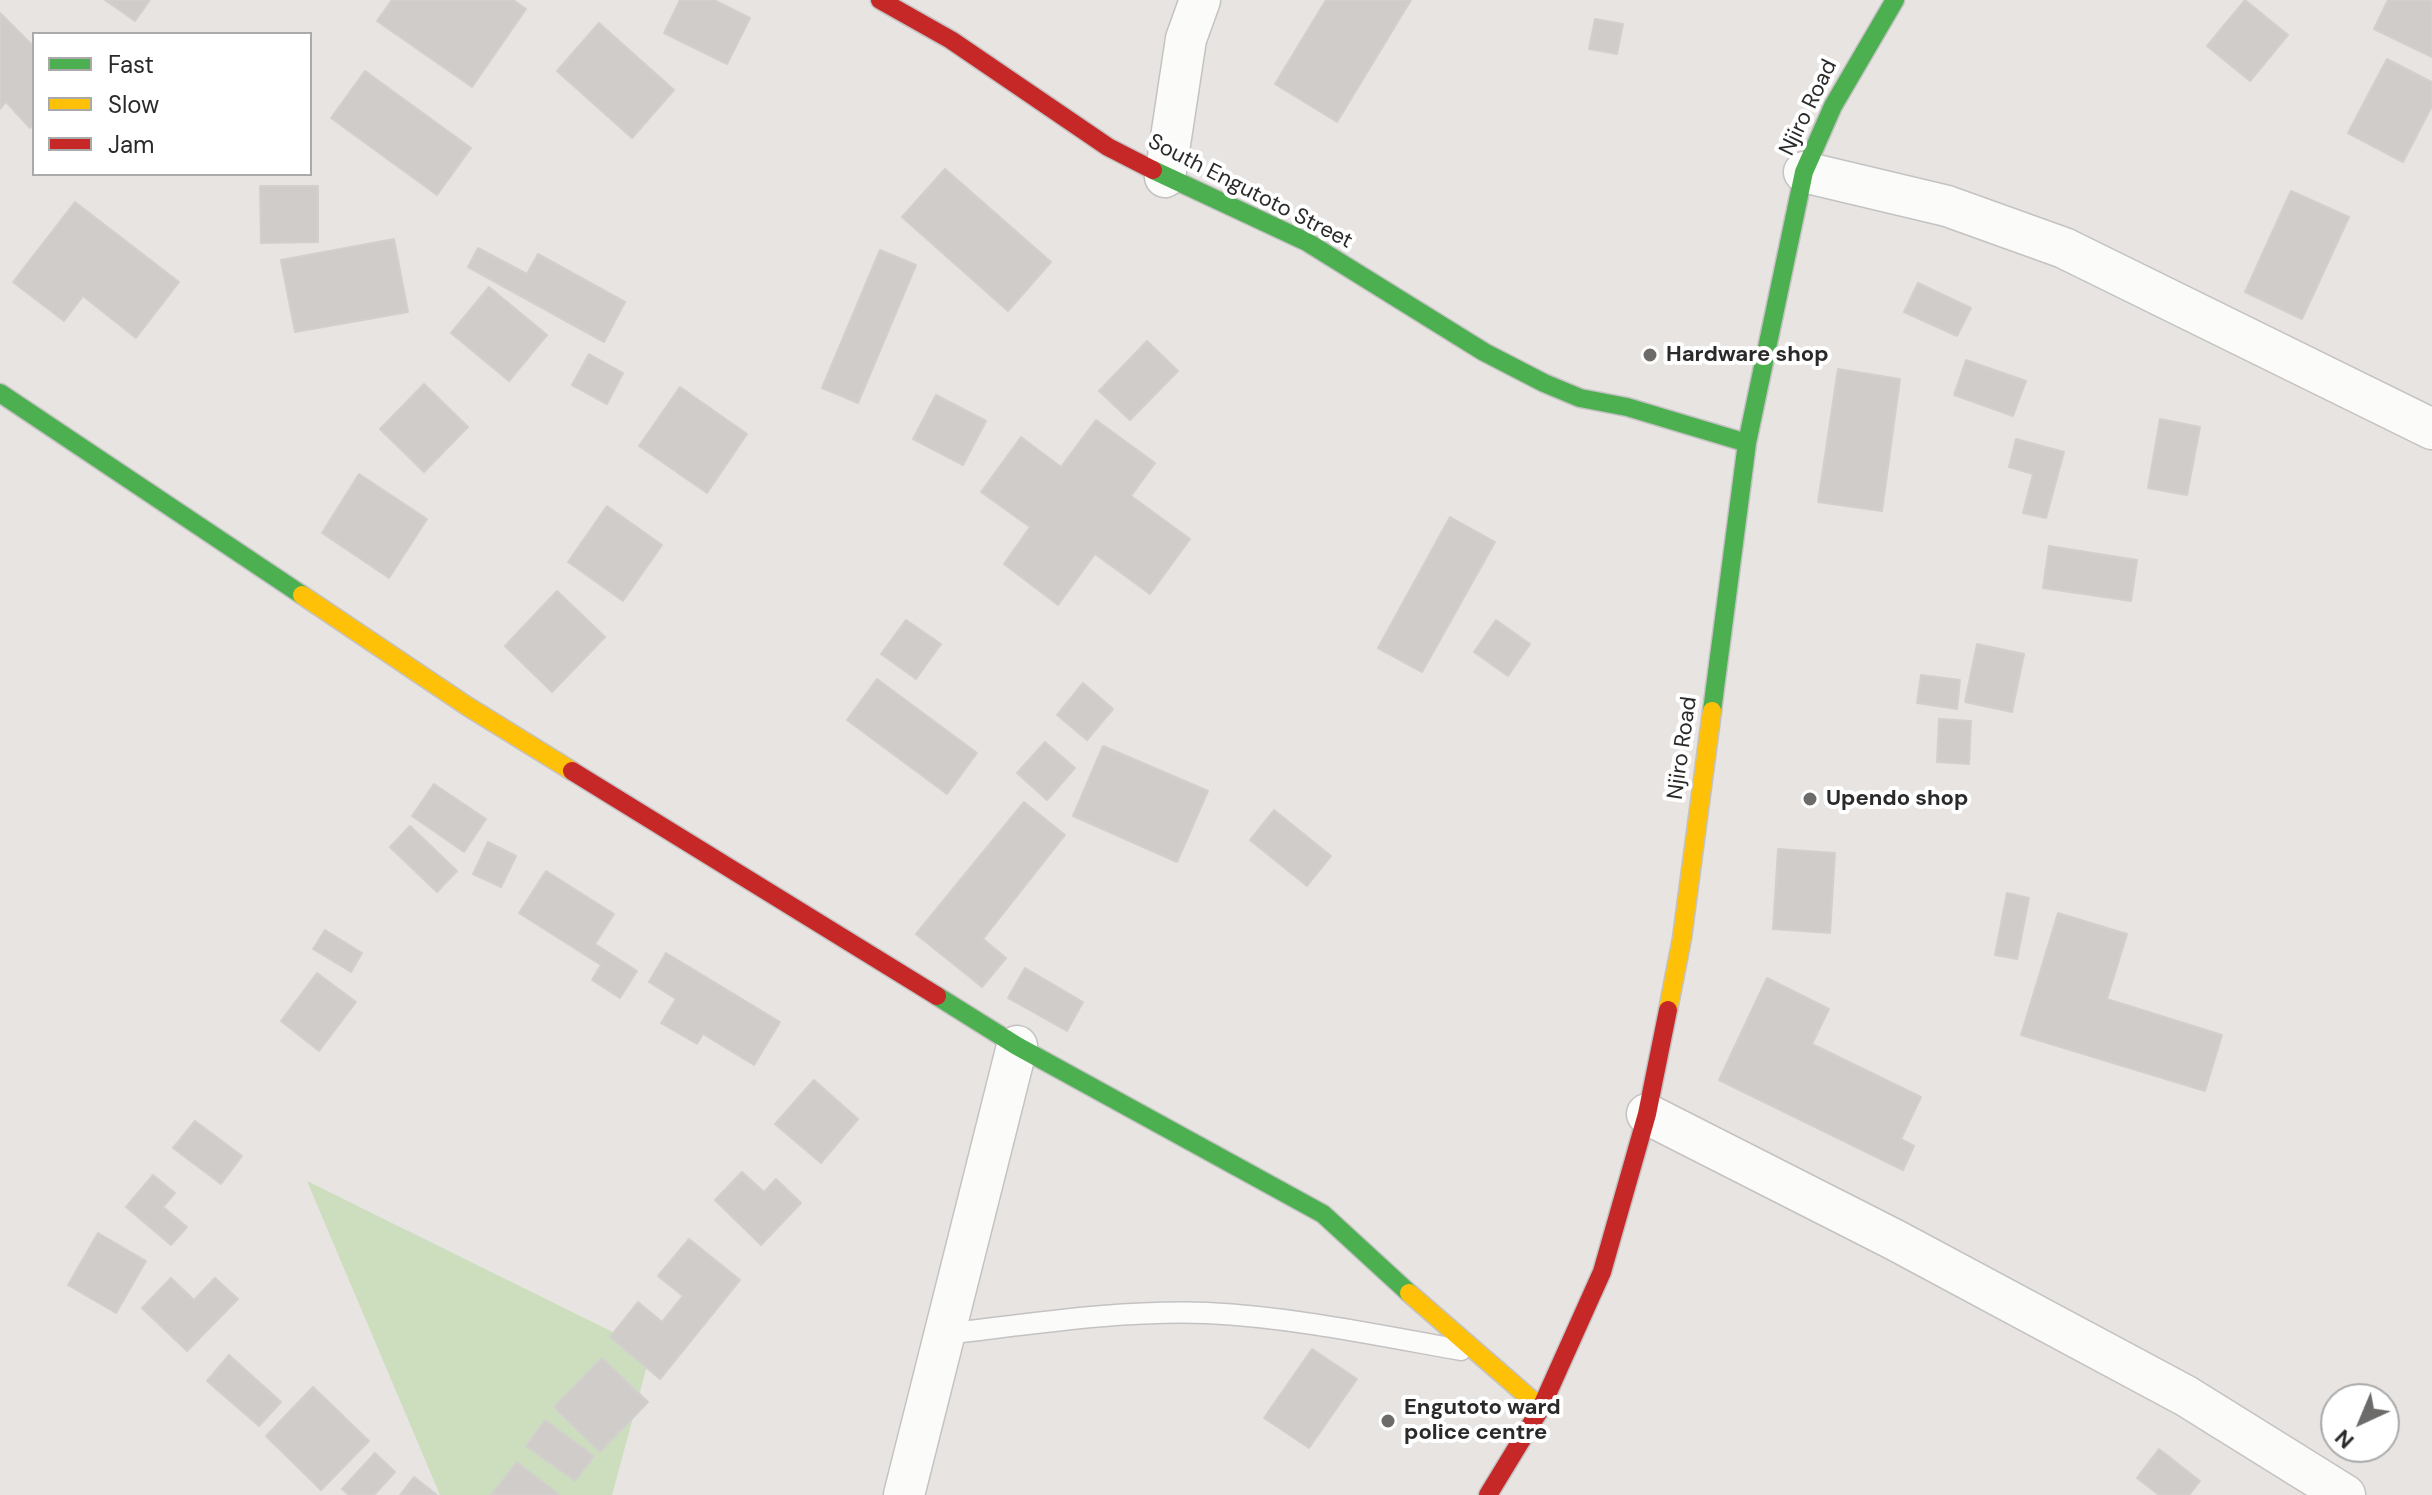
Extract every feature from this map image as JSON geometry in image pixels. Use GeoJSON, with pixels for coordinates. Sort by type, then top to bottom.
{"type":"FeatureCollection","features":[{"type":"Feature","properties":{"kind":"street","name":"South Engutoto Street"},"geometry":{"type":"LineString","coordinates":[[880,0],[951,40],[1108,147],[1165,177],[1307,242],[1484,352],[1544,383],[1580,398],[1627,407],[1747,443]]}},
{"type":"Feature","properties":{"kind":"street"},"geometry":{"type":"LineString","coordinates":[[1165,177],[1186,39],[1200,0]]}},
{"type":"Feature","properties":{"kind":"street","name":"Njiro Road"},"geometry":{"type":"LineString","coordinates":[[1488,1495],[1541,1408],[1602,1272],[1647,1114],[1682,938],[1747,443],[1785,255],[1804,172],[1833,106],[1895,0]]}},
{"type":"Feature","properties":{"kind":"street"},"geometry":{"type":"LineString","coordinates":[[1804,172],[1947,206],[2064,248],[2432,429]]}},
{"type":"Feature","properties":{"kind":"street"},"geometry":{"type":"LineString","coordinates":[[0,393],[467,706],[1017,1046],[1323,1214],[1541,1408]]}},
{"type":"Feature","properties":{"kind":"street"},"geometry":{"type":"LineString","coordinates":[[904,1495],[1017,1046]]}},
{"type":"Feature","properties":{"kind":"street"},"geometry":{"type":"LineString","coordinates":[[1647,1114],[1895,1240],[2172,1389],[2345,1495]]}},
{"type":"Feature","properties":{"kind":"lane"},"geometry":{"type":"LineString","coordinates":[[945,1334],[1123,1313],[1207,1313],[1289,1320],[1476,1352]]}},
{"type":"Feature","properties":{"kind":"green space"},"geometry":{"type":"Polygon","coordinates":[[[307,1181],[651,1351],[612,1495],[440,1495],[307,1181]]]}},
{"type":"Feature","properties":{"kind":"building"},"geometry":{"type":"Polygon","coordinates":[[[105,0],[150,0],[135,21],[105,0]]]}},
{"type":"Feature","properties":{"kind":"building"},"geometry":{"type":"Polygon","coordinates":[[[392,0],[513,0],[526,9],[472,87],[377,21],[392,0]]]}},
{"type":"Feature","properties":{"kind":"building"},"geometry":{"type":"Polygon","coordinates":[[[680,0],[714,0],[750,18],[727,64],[664,33],[680,0]]]}},
{"type":"Feature","properties":{"kind":"building"},"geometry":{"type":"Polygon","coordinates":[[[1326,0],[1411,0],[1337,122],[1275,84],[1326,0]]]}},
{"type":"Feature","properties":{"kind":"building"},"geometry":{"type":"Polygon","coordinates":[[[2245,0],[2288,35],[2250,81],[2207,46],[2245,0]]]}},
{"type":"Feature","properties":{"kind":"building"},"geometry":{"type":"Polygon","coordinates":[[[2388,0],[2432,0],[2432,57],[2374,29],[2388,0]]]}},
{"type":"Feature","properties":{"kind":"building"},"geometry":{"type":"Polygon","coordinates":[[[0,13],[32,45],[32,126],[30,128],[6,102],[0,109],[0,13]]]}},
{"type":"Feature","properties":{"kind":"building"},"geometry":{"type":"Polygon","coordinates":[[[1595,19],[1623,24],[1617,54],[1589,49],[1595,19]]]}},
{"type":"Feature","properties":{"kind":"building"},"geometry":{"type":"Polygon","coordinates":[[[599,23],[674,90],[632,138],[557,71],[599,23]]]}},
{"type":"Feature","properties":{"kind":"building"},"geometry":{"type":"Polygon","coordinates":[[[2387,59],[2432,82],[2432,106],[2403,162],[2348,133],[2387,59]]]}},
{"type":"Feature","properties":{"kind":"building"},"geometry":{"type":"Polygon","coordinates":[[[365,71],[471,148],[437,195],[331,118],[365,71]]]}},
{"type":"Feature","properties":{"kind":"building"},"geometry":{"type":"Polygon","coordinates":[[[945,169],[1051,262],[1008,311],[902,217],[945,169]]]}},
{"type":"Feature","properties":{"kind":"building"},"geometry":{"type":"Polygon","coordinates":[[[260,186],[318,186],[318,242],[261,243],[260,186]]]}},
{"type":"Feature","properties":{"kind":"building"},"geometry":{"type":"Polygon","coordinates":[[[2291,191],[2349,217],[2302,319],[2245,292],[2291,191]]]}},
{"type":"Feature","properties":{"kind":"building"},"geometry":{"type":"Polygon","coordinates":[[[75,202],[179,282],[136,338],[83,296],[64,321],[13,282],[75,202]]]}},
{"type":"Feature","properties":{"kind":"building"},"geometry":{"type":"Polygon","coordinates":[[[394,239],[408,312],[295,332],[281,260],[394,239]]]}},
{"type":"Feature","properties":{"kind":"building"},"geometry":{"type":"Polygon","coordinates":[[[478,248],[527,274],[538,254],[625,302],[604,342],[468,267],[478,248]]]}},
{"type":"Feature","properties":{"kind":"building"},"geometry":{"type":"Polygon","coordinates":[[[880,250],[916,265],[858,403],[822,388],[880,250]]]}},
{"type":"Feature","properties":{"kind":"building"},"geometry":{"type":"Polygon","coordinates":[[[1918,283],[1971,308],[1957,336],[1904,312],[1918,283]]]}},
{"type":"Feature","properties":{"kind":"building"},"geometry":{"type":"Polygon","coordinates":[[[489,287],[547,335],[509,381],[451,333],[489,287]]]}},
{"type":"Feature","properties":{"kind":"building"},"geometry":{"type":"Polygon","coordinates":[[[1147,341],[1178,371],[1130,420],[1099,391],[1147,341]]]}},
{"type":"Feature","properties":{"kind":"building"},"geometry":{"type":"Polygon","coordinates":[[[589,354],[623,373],[607,404],[572,385],[589,354]]]}},
{"type":"Feature","properties":{"kind":"building"},"geometry":{"type":"Polygon","coordinates":[[[1966,360],[2026,381],[2013,416],[1954,395],[1966,360]]]}},
{"type":"Feature","properties":{"kind":"building"},"geometry":{"type":"Polygon","coordinates":[[[1838,369],[1900,379],[1882,511],[1818,502],[1838,369]]]}},
{"type":"Feature","properties":{"kind":"building"},"geometry":{"type":"Polygon","coordinates":[[[424,384],[468,427],[424,472],[380,429],[424,384]]]}},
{"type":"Feature","properties":{"kind":"building"},"geometry":{"type":"Polygon","coordinates":[[[680,387],[747,434],[707,493],[639,446],[680,387]]]}},
{"type":"Feature","properties":{"kind":"building"},"geometry":{"type":"Polygon","coordinates":[[[936,395],[986,421],[963,465],[913,439],[936,395]]]}},
{"type":"Feature","properties":{"kind":"building"},"geometry":{"type":"Polygon","coordinates":[[[2160,419],[2200,427],[2187,495],[2148,488],[2160,419]]]}},
{"type":"Feature","properties":{"kind":"building"},"geometry":{"type":"Polygon","coordinates":[[[1096,420],[1155,463],[1131,496],[1190,539],[1150,594],[1095,554],[1058,605],[1004,564],[1030,527],[981,492],[1021,437],[1061,467],[1096,420]]]}},
{"type":"Feature","properties":{"kind":"building"},"geometry":{"type":"Polygon","coordinates":[[[2016,439],[2064,452],[2046,518],[2023,513],[2033,474],[2009,467],[2016,439]]]}},
{"type":"Feature","properties":{"kind":"building"},"geometry":{"type":"Polygon","coordinates":[[[359,474],[427,519],[389,578],[322,533],[359,474]]]}},
{"type":"Feature","properties":{"kind":"building"},"geometry":{"type":"Polygon","coordinates":[[[607,506],[662,545],[623,601],[568,562],[607,506]]]}},
{"type":"Feature","properties":{"kind":"building"},"geometry":{"type":"Polygon","coordinates":[[[1450,517],[1495,542],[1422,672],[1378,648],[1450,517]]]}},
{"type":"Feature","properties":{"kind":"building"},"geometry":{"type":"Polygon","coordinates":[[[2049,546],[2137,560],[2131,601],[2043,588],[2049,546]]]}},
{"type":"Feature","properties":{"kind":"building"},"geometry":{"type":"Polygon","coordinates":[[[557,591],[605,637],[552,692],[505,646],[557,591]]]}},
{"type":"Feature","properties":{"kind":"building"},"geometry":{"type":"Polygon","coordinates":[[[906,620],[941,644],[916,679],[881,654],[906,620]]]}},
{"type":"Feature","properties":{"kind":"building"},"geometry":{"type":"Polygon","coordinates":[[[1496,620],[1530,644],[1508,676],[1474,652],[1496,620]]]}},
{"type":"Feature","properties":{"kind":"building"},"geometry":{"type":"Polygon","coordinates":[[[1977,644],[2024,654],[2012,712],[1965,702],[1977,644]]]}},
{"type":"Feature","properties":{"kind":"building"},"geometry":{"type":"Polygon","coordinates":[[[1921,675],[1960,680],[1957,709],[1917,703],[1921,675]]]}},
{"type":"Feature","properties":{"kind":"building"},"geometry":{"type":"Polygon","coordinates":[[[877,679],[977,753],[947,794],[847,720],[877,679]]]}},
{"type":"Feature","properties":{"kind":"building"},"geometry":{"type":"Polygon","coordinates":[[[1083,683],[1113,709],[1087,740],[1057,715],[1083,683]]]}},
{"type":"Feature","properties":{"kind":"building"},"geometry":{"type":"Polygon","coordinates":[[[1939,719],[1971,721],[1969,764],[1937,762],[1939,719]]]}},
{"type":"Feature","properties":{"kind":"building"},"geometry":{"type":"Polygon","coordinates":[[[1045,742],[1075,768],[1047,800],[1017,773],[1045,742]]]}},
{"type":"Feature","properties":{"kind":"building"},"geometry":{"type":"Polygon","coordinates":[[[1103,746],[1208,791],[1177,862],[1073,816],[1103,746]]]}},
{"type":"Feature","properties":{"kind":"building"},"geometry":{"type":"Polygon","coordinates":[[[434,784],[486,819],[464,852],[412,816],[434,784]]]}},
{"type":"Feature","properties":{"kind":"building"},"geometry":{"type":"Polygon","coordinates":[[[1024,802],[1065,835],[983,939],[1006,958],[982,987],[916,934],[1024,802]]]}},
{"type":"Feature","properties":{"kind":"building"},"geometry":{"type":"Polygon","coordinates":[[[1274,810],[1331,856],[1307,886],[1250,840],[1274,810]]]}},
{"type":"Feature","properties":{"kind":"building"},"geometry":{"type":"Polygon","coordinates":[[[410,826],[457,871],[437,892],[390,847],[410,826]]]}},
{"type":"Feature","properties":{"kind":"building"},"geometry":{"type":"Polygon","coordinates":[[[488,842],[516,856],[501,887],[473,874],[488,842]]]}},
{"type":"Feature","properties":{"kind":"building"},"geometry":{"type":"Polygon","coordinates":[[[1778,849],[1835,853],[1830,933],[1773,929],[1778,849]]]}},
{"type":"Feature","properties":{"kind":"building"},"geometry":{"type":"Polygon","coordinates":[[[546,871],[614,914],[595,944],[637,971],[620,998],[592,980],[601,965],[519,913],[546,871]]]}},
{"type":"Feature","properties":{"kind":"building"},"geometry":{"type":"Polygon","coordinates":[[[2007,893],[2029,898],[2017,959],[1995,955],[2007,893]]]}},
{"type":"Feature","properties":{"kind":"building"},"geometry":{"type":"Polygon","coordinates":[[[2058,913],[2127,934],[2107,999],[2222,1035],[2205,1091],[2021,1035],[2058,913]]]}},
{"type":"Feature","properties":{"kind":"building"},"geometry":{"type":"Polygon","coordinates":[[[325,930],[362,953],[351,972],[313,949],[325,930]]]}},
{"type":"Feature","properties":{"kind":"building"},"geometry":{"type":"Polygon","coordinates":[[[666,953],[780,1022],[754,1065],[703,1034],[697,1044],[661,1023],[676,999],[649,982],[666,953]]]}},
{"type":"Feature","properties":{"kind":"building"},"geometry":{"type":"Polygon","coordinates":[[[1025,968],[1083,1002],[1067,1031],[1008,998],[1025,968]]]}},
{"type":"Feature","properties":{"kind":"building"},"geometry":{"type":"Polygon","coordinates":[[[317,973],[356,1002],[319,1051],[281,1021],[317,973]]]}},
{"type":"Feature","properties":{"kind":"building"},"geometry":{"type":"Polygon","coordinates":[[[1767,978],[1829,1009],[1812,1044],[1921,1097],[1901,1139],[1914,1146],[1903,1170],[1719,1080],[1767,978]]]}},
{"type":"Feature","properties":{"kind":"building"},"geometry":{"type":"Polygon","coordinates":[[[814,1080],[858,1119],[821,1163],[775,1124],[814,1080]]]}},
{"type":"Feature","properties":{"kind":"building"},"geometry":{"type":"Polygon","coordinates":[[[195,1121],[242,1156],[221,1184],[173,1148],[195,1121]]]}},
{"type":"Feature","properties":{"kind":"building"},"geometry":{"type":"Polygon","coordinates":[[[742,1172],[764,1192],[776,1179],[801,1203],[761,1245],[715,1200],[742,1172]]]}},
{"type":"Feature","properties":{"kind":"building"},"geometry":{"type":"Polygon","coordinates":[[[153,1175],[175,1193],[163,1207],[187,1227],[171,1245],[126,1207],[153,1175]]]}},
{"type":"Feature","properties":{"kind":"building"},"geometry":{"type":"Polygon","coordinates":[[[98,1233],[146,1261],[116,1313],[68,1285],[98,1233]]]}},
{"type":"Feature","properties":{"kind":"building"},"geometry":{"type":"Polygon","coordinates":[[[689,1239],[740,1280],[660,1379],[610,1337],[638,1302],[662,1322],[683,1296],[658,1276],[689,1239]]]}},
{"type":"Feature","properties":{"kind":"building"},"geometry":{"type":"Polygon","coordinates":[[[171,1278],[194,1300],[215,1278],[238,1299],[187,1351],[142,1308],[171,1278]]]}},
{"type":"Feature","properties":{"kind":"building"},"geometry":{"type":"Polygon","coordinates":[[[1312,1349],[1357,1379],[1309,1448],[1264,1418],[1312,1349]]]}},
{"type":"Feature","properties":{"kind":"building"},"geometry":{"type":"Polygon","coordinates":[[[229,1355],[281,1402],[259,1426],[207,1381],[229,1355]]]}},
{"type":"Feature","properties":{"kind":"building"},"geometry":{"type":"Polygon","coordinates":[[[602,1358],[648,1402],[600,1452],[554,1407],[602,1358]]]}},
{"type":"Feature","properties":{"kind":"building"},"geometry":{"type":"Polygon","coordinates":[[[313,1387],[369,1441],[321,1490],[266,1436],[313,1387]]]}},
{"type":"Feature","properties":{"kind":"building"},"geometry":{"type":"Polygon","coordinates":[[[545,1420],[594,1456],[575,1481],[526,1446],[545,1420]]]}},
{"type":"Feature","properties":{"kind":"building"},"geometry":{"type":"Polygon","coordinates":[[[2159,1449],[2200,1481],[2189,1495],[2159,1495],[2137,1478],[2159,1449]]]}},
{"type":"Feature","properties":{"kind":"building"},"geometry":{"type":"Polygon","coordinates":[[[375,1453],[395,1472],[374,1495],[349,1495],[342,1489],[375,1453]]]}},
{"type":"Feature","properties":{"kind":"building"},"geometry":{"type":"Polygon","coordinates":[[[517,1462],[558,1494],[491,1495],[517,1462]]]}},
{"type":"Feature","properties":{"kind":"building"},"geometry":{"type":"Polygon","coordinates":[[[414,1477],[437,1495],[400,1495],[414,1477]]]}},
{"type":"Feature","properties":{"kind":"traffic: fast"},"geometry":{"type":"LineString","coordinates":[[1712,711],[1747,443],[1804,172],[1833,106],[1895,0]]}},
{"type":"Feature","properties":{"kind":"traffic: fast"},"geometry":{"type":"LineString","coordinates":[[1153,170],[1307,242],[1484,352],[1544,383],[1580,398],[1627,407],[1747,443]]}},
{"type":"Feature","properties":{"kind":"traffic: fast"},"geometry":{"type":"LineString","coordinates":[[0,393],[302,595]]}},
{"type":"Feature","properties":{"kind":"traffic: fast"},"geometry":{"type":"LineString","coordinates":[[937,996],[1017,1046],[1323,1214],[1409,1293]]}},
{"type":"Feature","properties":{"kind":"traffic: slow"},"geometry":{"type":"LineString","coordinates":[[302,595],[467,706],[572,771]]}},
{"type":"Feature","properties":{"kind":"traffic: slow"},"geometry":{"type":"LineString","coordinates":[[1668,1010],[1682,938],[1712,711]]}},
{"type":"Feature","properties":{"kind":"traffic: slow"},"geometry":{"type":"LineString","coordinates":[[1409,1293],[1541,1408]]}},
{"type":"Feature","properties":{"kind":"traffic: jam"},"geometry":{"type":"LineString","coordinates":[[880,0],[951,40],[1108,147],[1153,170]]}},
{"type":"Feature","properties":{"kind":"traffic: jam"},"geometry":{"type":"LineString","coordinates":[[572,771],[937,996]]}},
{"type":"Feature","properties":{"kind":"traffic: jam"},"geometry":{"type":"LineString","coordinates":[[1488,1495],[1541,1408],[1602,1272],[1647,1114],[1668,1010]]}},
{"type":"Feature","properties":{"kind":"place","name":"Hardware shop"},"geometry":{"type":"Point","coordinates":[1650,355]}},
{"type":"Feature","properties":{"kind":"place","name":"Upendo shop"},"geometry":{"type":"Point","coordinates":[1810,799]}},
{"type":"Feature","properties":{"kind":"place","name":"Engutoto ward police centre"},"geometry":{"type":"Point","coordinates":[1388,1421]}}]}
